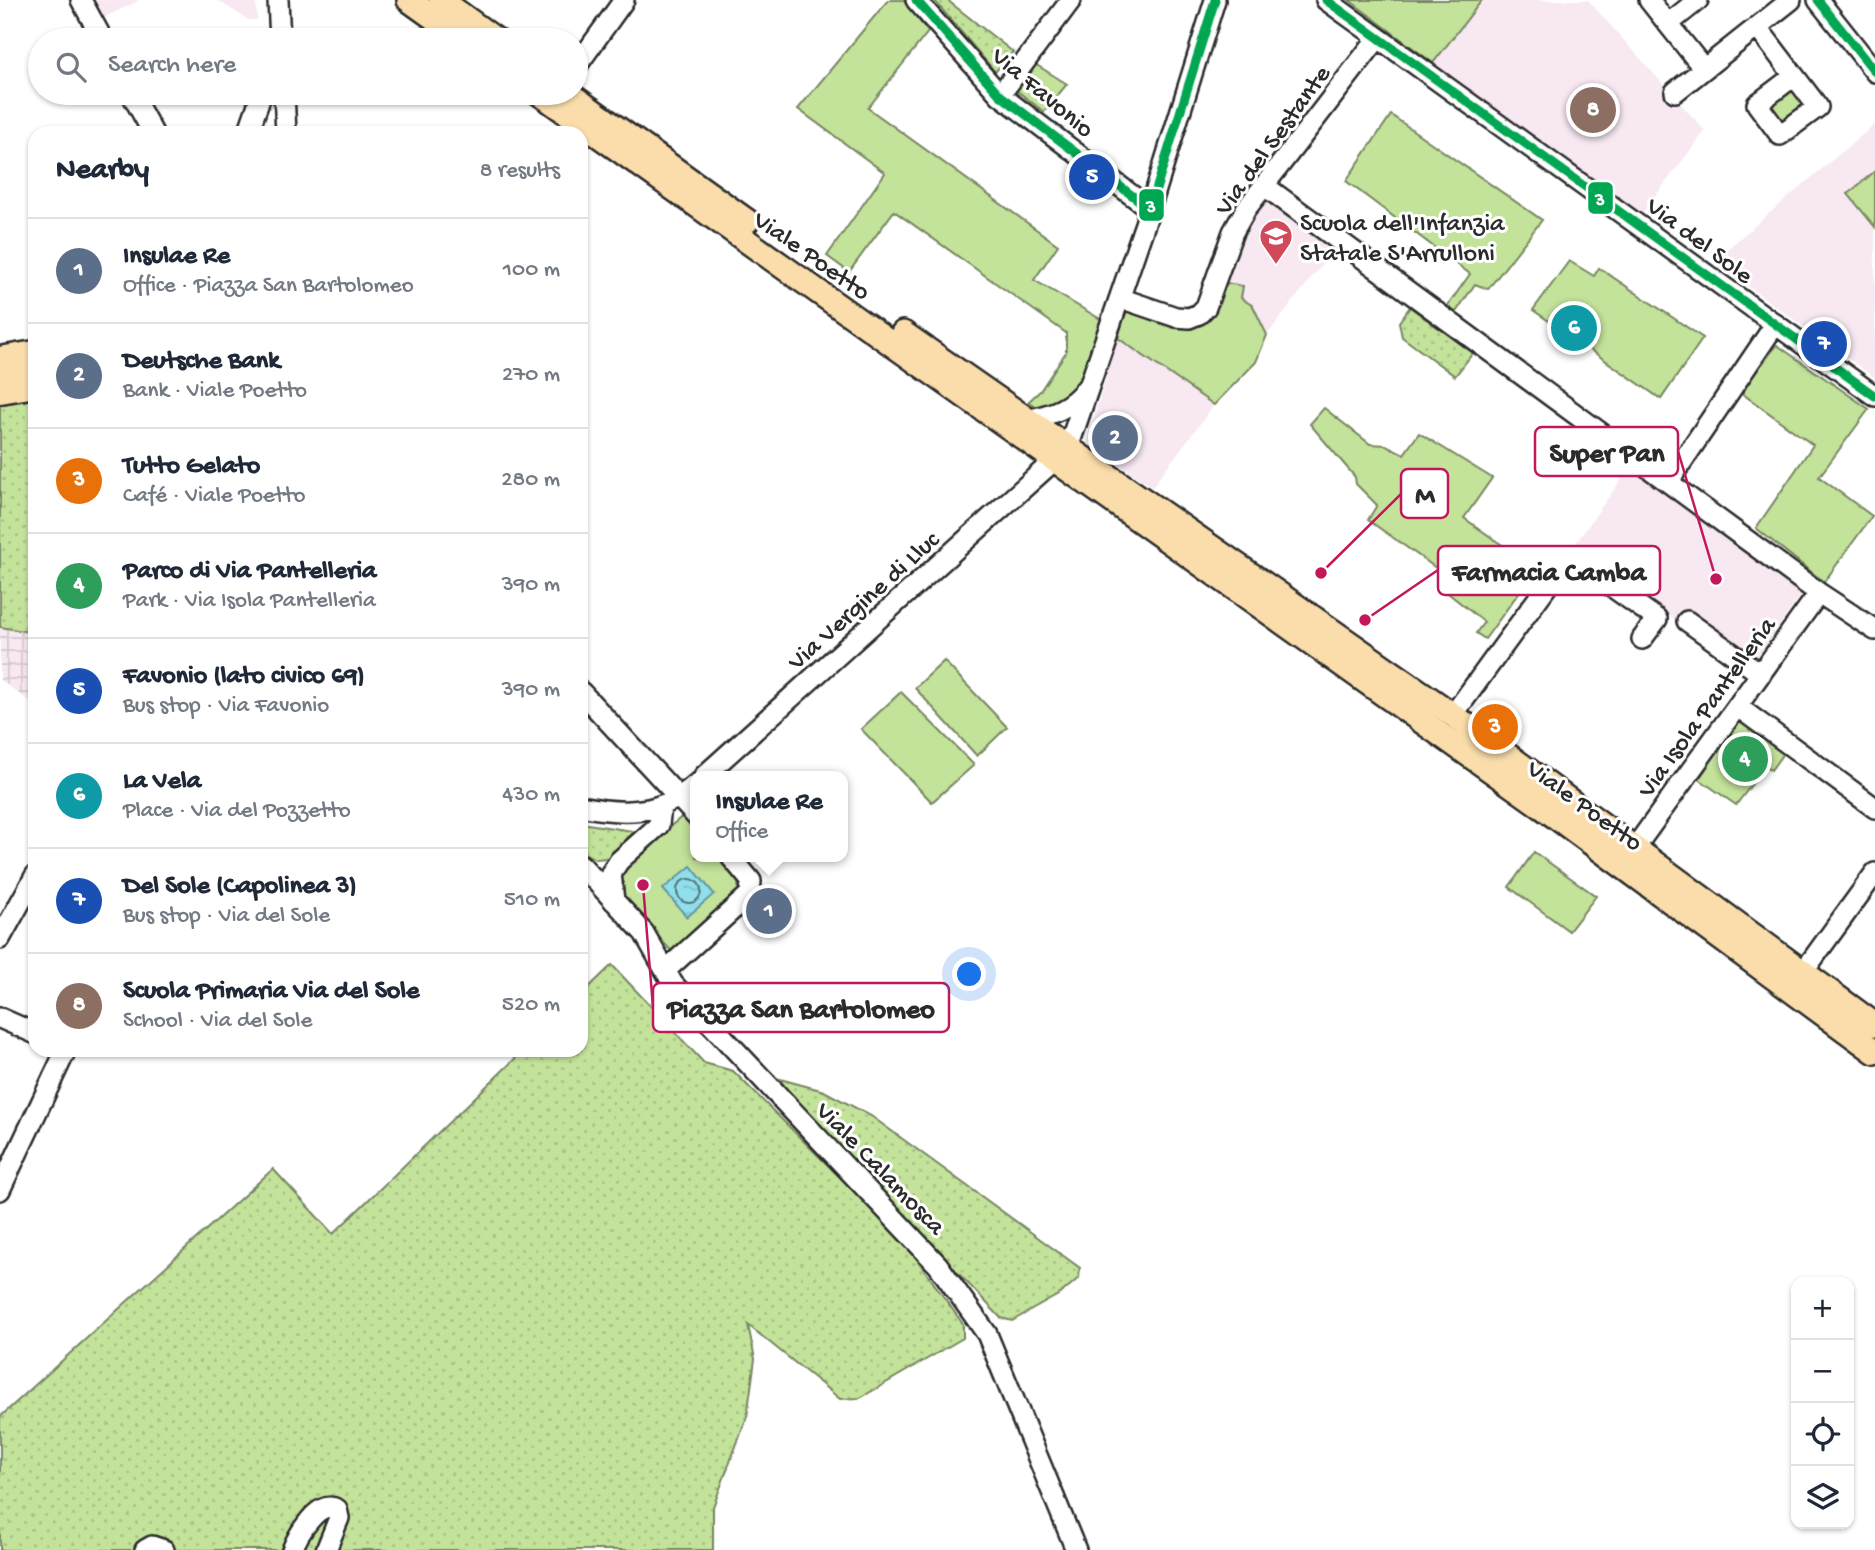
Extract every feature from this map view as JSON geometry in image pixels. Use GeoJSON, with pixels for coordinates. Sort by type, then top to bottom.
{"type":"FeatureCollection","features":[{"type":"Feature","properties":{"kind":"highway"},"geometry":{"type":"LineString","coordinates":[[0,361],[28,356]]}},
{"type":"Feature","properties":{"kind":"highway"},"geometry":{"type":"LineString","coordinates":[[0,389],[28,384]]}},
{"type":"Feature","properties":{"kind":"main road"},"geometry":{"type":"LineString","coordinates":[[409,0],[448,28]]}},
{"type":"Feature","properties":{"kind":"main road"},"geometry":{"type":"LineString","coordinates":[[441,0],[480,28]]}},
{"type":"Feature","properties":{"kind":"main road","name":"Viale Poetto"},"geometry":{"type":"LineString","coordinates":[[556,105],[587,126]]}},
{"type":"Feature","properties":{"kind":"main road","name":"Viale Poetto"},"geometry":{"type":"LineString","coordinates":[[585,105],[1027,420],[1061,454],[1875,1052]]}},
{"type":"Feature","properties":{"kind":"main road","name":"Viale Poetto"},"geometry":{"type":"LineString","coordinates":[[588,127],[1061,454],[1452,715],[1875,1025]]}},
{"type":"Feature","properties":{"kind":"street"},"geometry":{"type":"LineString","coordinates":[[81,0],[96,28]]}},
{"type":"Feature","properties":{"kind":"street"},"geometry":{"type":"LineString","coordinates":[[265,0],[266,28]]}},
{"type":"Feature","properties":{"kind":"street"},"geometry":{"type":"LineString","coordinates":[[278,0],[279,28]]}},
{"type":"Feature","properties":{"kind":"street"},"geometry":{"type":"LineString","coordinates":[[588,50],[624,0]]}},
{"type":"Feature","properties":{"kind":"street","name":"Via Favonio"},"geometry":{"type":"LineString","coordinates":[[916,0],[1000,95],[1150,209]]}},
{"type":"Feature","properties":{"kind":"street"},"geometry":{"type":"LineString","coordinates":[[1000,95],[1071,0]]}},
{"type":"Feature","properties":{"kind":"street"},"geometry":{"type":"LineString","coordinates":[[1061,454],[1096,370],[1150,209],[1215,0]]}},
{"type":"Feature","properties":{"kind":"street","name":"Via del Sole"},"geometry":{"type":"LineString","coordinates":[[1326,0],[1602,198],[1774,326],[1875,396]]}},
{"type":"Feature","properties":{"kind":"street"},"geometry":{"type":"LineString","coordinates":[[1649,0],[1704,69]]}},
{"type":"Feature","properties":{"kind":"street"},"geometry":{"type":"LineString","coordinates":[[1668,24],[1698,0]]}},
{"type":"Feature","properties":{"kind":"street"},"geometry":{"type":"LineString","coordinates":[[1675,92],[1791,0]]}},
{"type":"Feature","properties":{"kind":"street"},"geometry":{"type":"LineString","coordinates":[[1818,0],[1875,72]]}},
{"type":"Feature","properties":{"kind":"street"},"geometry":{"type":"LineString","coordinates":[[1757,27],[1794,76]]}},
{"type":"Feature","properties":{"kind":"street","name":"Via del Sestante"},"geometry":{"type":"LineString","coordinates":[[1120,298],[1176,317],[1189,318],[1206,307],[1233,232],[1246,209],[1266,187],[1377,39]]}},
{"type":"Feature","properties":{"kind":"street"},"geometry":{"type":"LineString","coordinates":[[138,105],[149,126]]}},
{"type":"Feature","properties":{"kind":"street"},"geometry":{"type":"LineString","coordinates":[[251,126],[258,105]]}},
{"type":"Feature","properties":{"kind":"street"},"geometry":{"type":"LineString","coordinates":[[285,105],[286,125]]}},
{"type":"Feature","properties":{"kind":"street"},"geometry":{"type":"LineString","coordinates":[[256,112],[271,110],[286,125]]}},
{"type":"Feature","properties":{"kind":"street"},"geometry":{"type":"LineString","coordinates":[[1266,187],[1819,593],[1875,630]]}},
{"type":"Feature","properties":{"kind":"street"},"geometry":{"type":"LineString","coordinates":[[1669,481],[1774,326]]}},
{"type":"Feature","properties":{"kind":"street"},"geometry":{"type":"LineString","coordinates":[[1027,420],[1056,414],[1073,404],[1096,370]]}},
{"type":"Feature","properties":{"kind":"street","name":"Via Vergine di Lluc"},"geometry":{"type":"LineString","coordinates":[[710,771],[1061,454]]}},
{"type":"Feature","properties":{"kind":"street"},"geometry":{"type":"LineString","coordinates":[[1452,715],[1569,556],[1657,619],[1642,639]]}},
{"type":"Feature","properties":{"kind":"street","name":"Via Isola Pantelleria"},"geometry":{"type":"LineString","coordinates":[[1634,849],[1819,593]]}},
{"type":"Feature","properties":{"kind":"street"},"geometry":{"type":"LineString","coordinates":[[1687,621],[1761,674]]}},
{"type":"Feature","properties":{"kind":"street"},"geometry":{"type":"LineString","coordinates":[[588,700],[690,810]]}},
{"type":"Feature","properties":{"kind":"street"},"geometry":{"type":"LineString","coordinates":[[1738,707],[1875,808]]}},
{"type":"Feature","properties":{"kind":"street"},"geometry":{"type":"LineString","coordinates":[[588,807],[634,812],[680,799],[690,789]]}},
{"type":"Feature","properties":{"kind":"street"},"geometry":{"type":"LineString","coordinates":[[614,901],[611,873],[619,860],[659,825],[661,806]]}},
{"type":"Feature","properties":{"kind":"street"},"geometry":{"type":"LineString","coordinates":[[666,970],[750,894],[751,881],[735,862]]}},
{"type":"Feature","properties":{"kind":"street","name":"Viale Calamosca"},"geometry":{"type":"LineString","coordinates":[[588,873],[644,933],[673,984],[938,1265],[957,1289],[987,1334],[1076,1550]]}},
{"type":"Feature","properties":{"kind":"street"},"geometry":{"type":"LineString","coordinates":[[1804,971],[1872,886]]}},
{"type":"Feature","properties":{"kind":"street"},"geometry":{"type":"LineString","coordinates":[[0,939],[28,902]]}},
{"type":"Feature","properties":{"kind":"street"},"geometry":{"type":"LineString","coordinates":[[0,1018],[28,1030]]}},
{"type":"Feature","properties":{"kind":"street"},"geometry":{"type":"LineString","coordinates":[[0,1164],[53,1057]]}},
{"type":"Feature","properties":{"kind":"street"},"geometry":{"type":"LineString","coordinates":[[0,1190],[63,1057]]}},
{"type":"Feature","properties":{"kind":"street"},"geometry":{"type":"LineString","coordinates":[[292,1550],[310,1521],[322,1509],[331,1506],[337,1509],[339,1518],[327,1546]]}},
{"type":"Feature","properties":{"kind":"street"},"geometry":{"type":"LineString","coordinates":[[145,1550],[158,1546],[164,1550]]}},
{"type":"Feature","properties":{"kind":"shaded area"},"geometry":{"type":"Polygon","coordinates":[[[91,0],[140,0],[101,19],[91,0]]]}},
{"type":"Feature","properties":{"kind":"shaded area"},"geometry":{"type":"Polygon","coordinates":[[[217,0],[256,0],[257,20],[248,20],[217,0]]]}},
{"type":"Feature","properties":{"kind":"shaded area"},"geometry":{"type":"Polygon","coordinates":[[[1482,0],[1588,0],[1705,131],[1641,215],[1433,63],[1482,0]]]}},
{"type":"Feature","properties":{"kind":"shaded area"},"geometry":{"type":"Polygon","coordinates":[[[1875,124],[1875,378],[1713,261],[1875,124]]]}},
{"type":"Feature","properties":{"kind":"shaded area","name":"Scuola dell'Infanzia Statale S'Arrulloni"},"geometry":{"type":"Polygon","coordinates":[[[1270,203],[1334,249],[1267,335],[1253,306],[1241,298],[1243,286],[1226,283],[1243,230],[1264,204],[1270,203]]]}},
{"type":"Feature","properties":{"kind":"shaded area"},"geometry":{"type":"Polygon","coordinates":[[[1118,338],[1214,405],[1152,487],[1094,447],[1089,434],[1118,338]]]}},
{"type":"Feature","properties":{"kind":"shaded area"},"geometry":{"type":"Polygon","coordinates":[[[1631,466],[1805,589],[1758,656],[1747,654],[1688,613],[1676,620],[1575,544],[1631,466]]]}},
{"type":"Feature","properties":{"kind":"shaded area"},"geometry":{"type":"Polygon","coordinates":[[[0,627],[28,632],[28,700],[0,680],[0,627]]]}},
{"type":"Feature","properties":{"kind":"green space"},"geometry":{"type":"Polygon","coordinates":[[[888,0],[903,0],[928,32],[868,108],[1058,245],[1034,280],[1102,320],[1099,337],[1070,399],[1041,409],[1028,402],[1040,391],[1066,352],[1066,333],[894,211],[849,272],[827,256],[885,173],[798,109],[888,0]]]}},
{"type":"Feature","properties":{"kind":"green space"},"geometry":{"type":"Polygon","coordinates":[[[934,0],[947,0],[1013,52],[995,72],[934,0]]]}},
{"type":"Feature","properties":{"kind":"green space"},"geometry":{"type":"Polygon","coordinates":[[[1349,0],[1482,0],[1433,63],[1349,0]]]}},
{"type":"Feature","properties":{"kind":"green space"},"geometry":{"type":"Polygon","coordinates":[[[1035,64],[1067,84],[1044,112],[1016,90],[1035,64]]]}},
{"type":"Feature","properties":{"kind":"green space"},"geometry":{"type":"Polygon","coordinates":[[[1793,81],[1813,107],[1782,131],[1760,104],[1793,81]]]}},
{"type":"Feature","properties":{"kind":"green space"},"geometry":{"type":"Polygon","coordinates":[[[1391,115],[1542,220],[1488,289],[1475,284],[1452,318],[1444,311],[1470,274],[1346,181],[1391,115]]]}},
{"type":"Feature","properties":{"kind":"green space"},"geometry":{"type":"Polygon","coordinates":[[[1875,171],[1875,227],[1848,194],[1875,171]]]}},
{"type":"Feature","properties":{"kind":"green space"},"geometry":{"type":"Polygon","coordinates":[[[1569,261],[1594,276],[1599,268],[1703,338],[1661,399],[1533,310],[1569,261]]]}},
{"type":"Feature","properties":{"kind":"green space"},"geometry":{"type":"Polygon","coordinates":[[[1226,283],[1243,286],[1241,298],[1253,306],[1267,335],[1256,362],[1214,405],[1118,338],[1127,306],[1206,317],[1226,283]]]}},
{"type":"Feature","properties":{"kind":"green space"},"geometry":{"type":"Polygon","coordinates":[[[1410,307],[1473,353],[1455,376],[1402,337],[1399,322],[1410,307]]]}},
{"type":"Feature","properties":{"kind":"green space"},"geometry":{"type":"Polygon","coordinates":[[[1777,345],[1869,409],[1819,477],[1872,516],[1824,582],[1756,528],[1813,445],[1740,392],[1777,345]]]}},
{"type":"Feature","properties":{"kind":"green space"},"geometry":{"type":"Polygon","coordinates":[[[28,398],[28,632],[0,627],[0,402],[28,398]]]}},
{"type":"Feature","properties":{"kind":"green space"},"geometry":{"type":"Polygon","coordinates":[[[1324,408],[1370,444],[1386,445],[1404,454],[1419,433],[1492,478],[1464,518],[1536,569],[1485,639],[1476,633],[1484,622],[1443,589],[1450,578],[1368,520],[1377,505],[1356,484],[1355,477],[1310,424],[1324,408]]]}},
{"type":"Feature","properties":{"kind":"green space"},"geometry":{"type":"Polygon","coordinates":[[[944,661],[1007,727],[977,756],[915,688],[944,661]]]}},
{"type":"Feature","properties":{"kind":"green space"},"geometry":{"type":"Polygon","coordinates":[[[901,692],[974,765],[932,802],[861,729],[901,692]]]}},
{"type":"Feature","properties":{"kind":"green space"},"geometry":{"type":"Polygon","coordinates":[[[1740,717],[1786,749],[1771,770],[1765,767],[1736,805],[1699,779],[1740,717]]]}},
{"type":"Feature","properties":{"kind":"green space"},"geometry":{"type":"Polygon","coordinates":[[[684,815],[690,822],[690,862],[726,862],[736,875],[737,897],[673,953],[620,894],[619,869],[684,815]]]}},
{"type":"Feature","properties":{"kind":"green space"},"geometry":{"type":"Polygon","coordinates":[[[588,824],[634,832],[608,858],[595,859],[588,855],[588,824]]]}},
{"type":"Feature","properties":{"kind":"green space"},"geometry":{"type":"Polygon","coordinates":[[[1534,852],[1596,896],[1569,931],[1509,887],[1534,852]]]}},
{"type":"Feature","properties":{"kind":"green space"},"geometry":{"type":"Polygon","coordinates":[[[612,965],[704,1063],[733,1071],[903,1240],[963,1324],[963,1338],[860,1398],[840,1399],[748,1325],[755,1359],[747,1417],[713,1507],[713,1550],[0,1550],[0,1417],[273,1169],[333,1234],[517,1057],[588,1057],[588,988],[612,965]]]}},
{"type":"Feature","properties":{"kind":"green space"},"geometry":{"type":"Polygon","coordinates":[[[780,1079],[824,1091],[871,1116],[1080,1268],[1079,1278],[1060,1294],[1012,1321],[1001,1318],[797,1104],[780,1079]]]}},
{"type":"Feature","properties":{"kind":"water"},"geometry":{"type":"Polygon","coordinates":[[[691,866],[714,894],[687,917],[663,889],[691,866]]]}},
{"type":"Feature","properties":{"kind":"transit line","name":"3"},"geometry":{"type":"LineString","coordinates":[[916,0],[1000,95],[1150,209],[1215,0]]}},
{"type":"Feature","properties":{"kind":"transit line","name":"3"},"geometry":{"type":"LineString","coordinates":[[1326,0],[1875,396]]}},
{"type":"Feature","properties":{"kind":"transit line","name":"3"},"geometry":{"type":"LineString","coordinates":[[1818,0],[1875,72]]}},
{"type":"Feature","properties":{"kind":"place","name":"Scuola Primaria Via del Sole"},"geometry":{"type":"Point","coordinates":[1593,110]}},
{"type":"Feature","properties":{"kind":"place","name":"Favonio (lato civico 69)"},"geometry":{"type":"Point","coordinates":[1092,177]}},
{"type":"Feature","properties":{"kind":"place","name":"Scuola dell'Infanzia Statale S'Arrulloni"},"geometry":{"type":"Point","coordinates":[1276,266]}},
{"type":"Feature","properties":{"kind":"place","name":"La Vela"},"geometry":{"type":"Point","coordinates":[1574,328]}},
{"type":"Feature","properties":{"kind":"place","name":"Del Sole (Capolinea 3)"},"geometry":{"type":"Point","coordinates":[1824,344]}},
{"type":"Feature","properties":{"kind":"place","name":"Deutsche Bank"},"geometry":{"type":"Point","coordinates":[1115,438]}},
{"type":"Feature","properties":{"kind":"place","name":"M"},"geometry":{"type":"Point","coordinates":[1321,573]}},
{"type":"Feature","properties":{"kind":"place","name":"Super Pan"},"geometry":{"type":"Point","coordinates":[1716,579]}},
{"type":"Feature","properties":{"kind":"place","name":"Farmacia Camba"},"geometry":{"type":"Point","coordinates":[1365,620]}},
{"type":"Feature","properties":{"kind":"place","name":"Tutto Gelato"},"geometry":{"type":"Point","coordinates":[1495,727]}},
{"type":"Feature","properties":{"kind":"place","name":"Parco di Via Pantelleria"},"geometry":{"type":"Point","coordinates":[1745,759]}},
{"type":"Feature","properties":{"kind":"place","name":"Piazza San Bartolomeo"},"geometry":{"type":"Point","coordinates":[643,885]}},
{"type":"Feature","properties":{"kind":"place","name":"Insulae Re"},"geometry":{"type":"Point","coordinates":[769,911]}}]}
